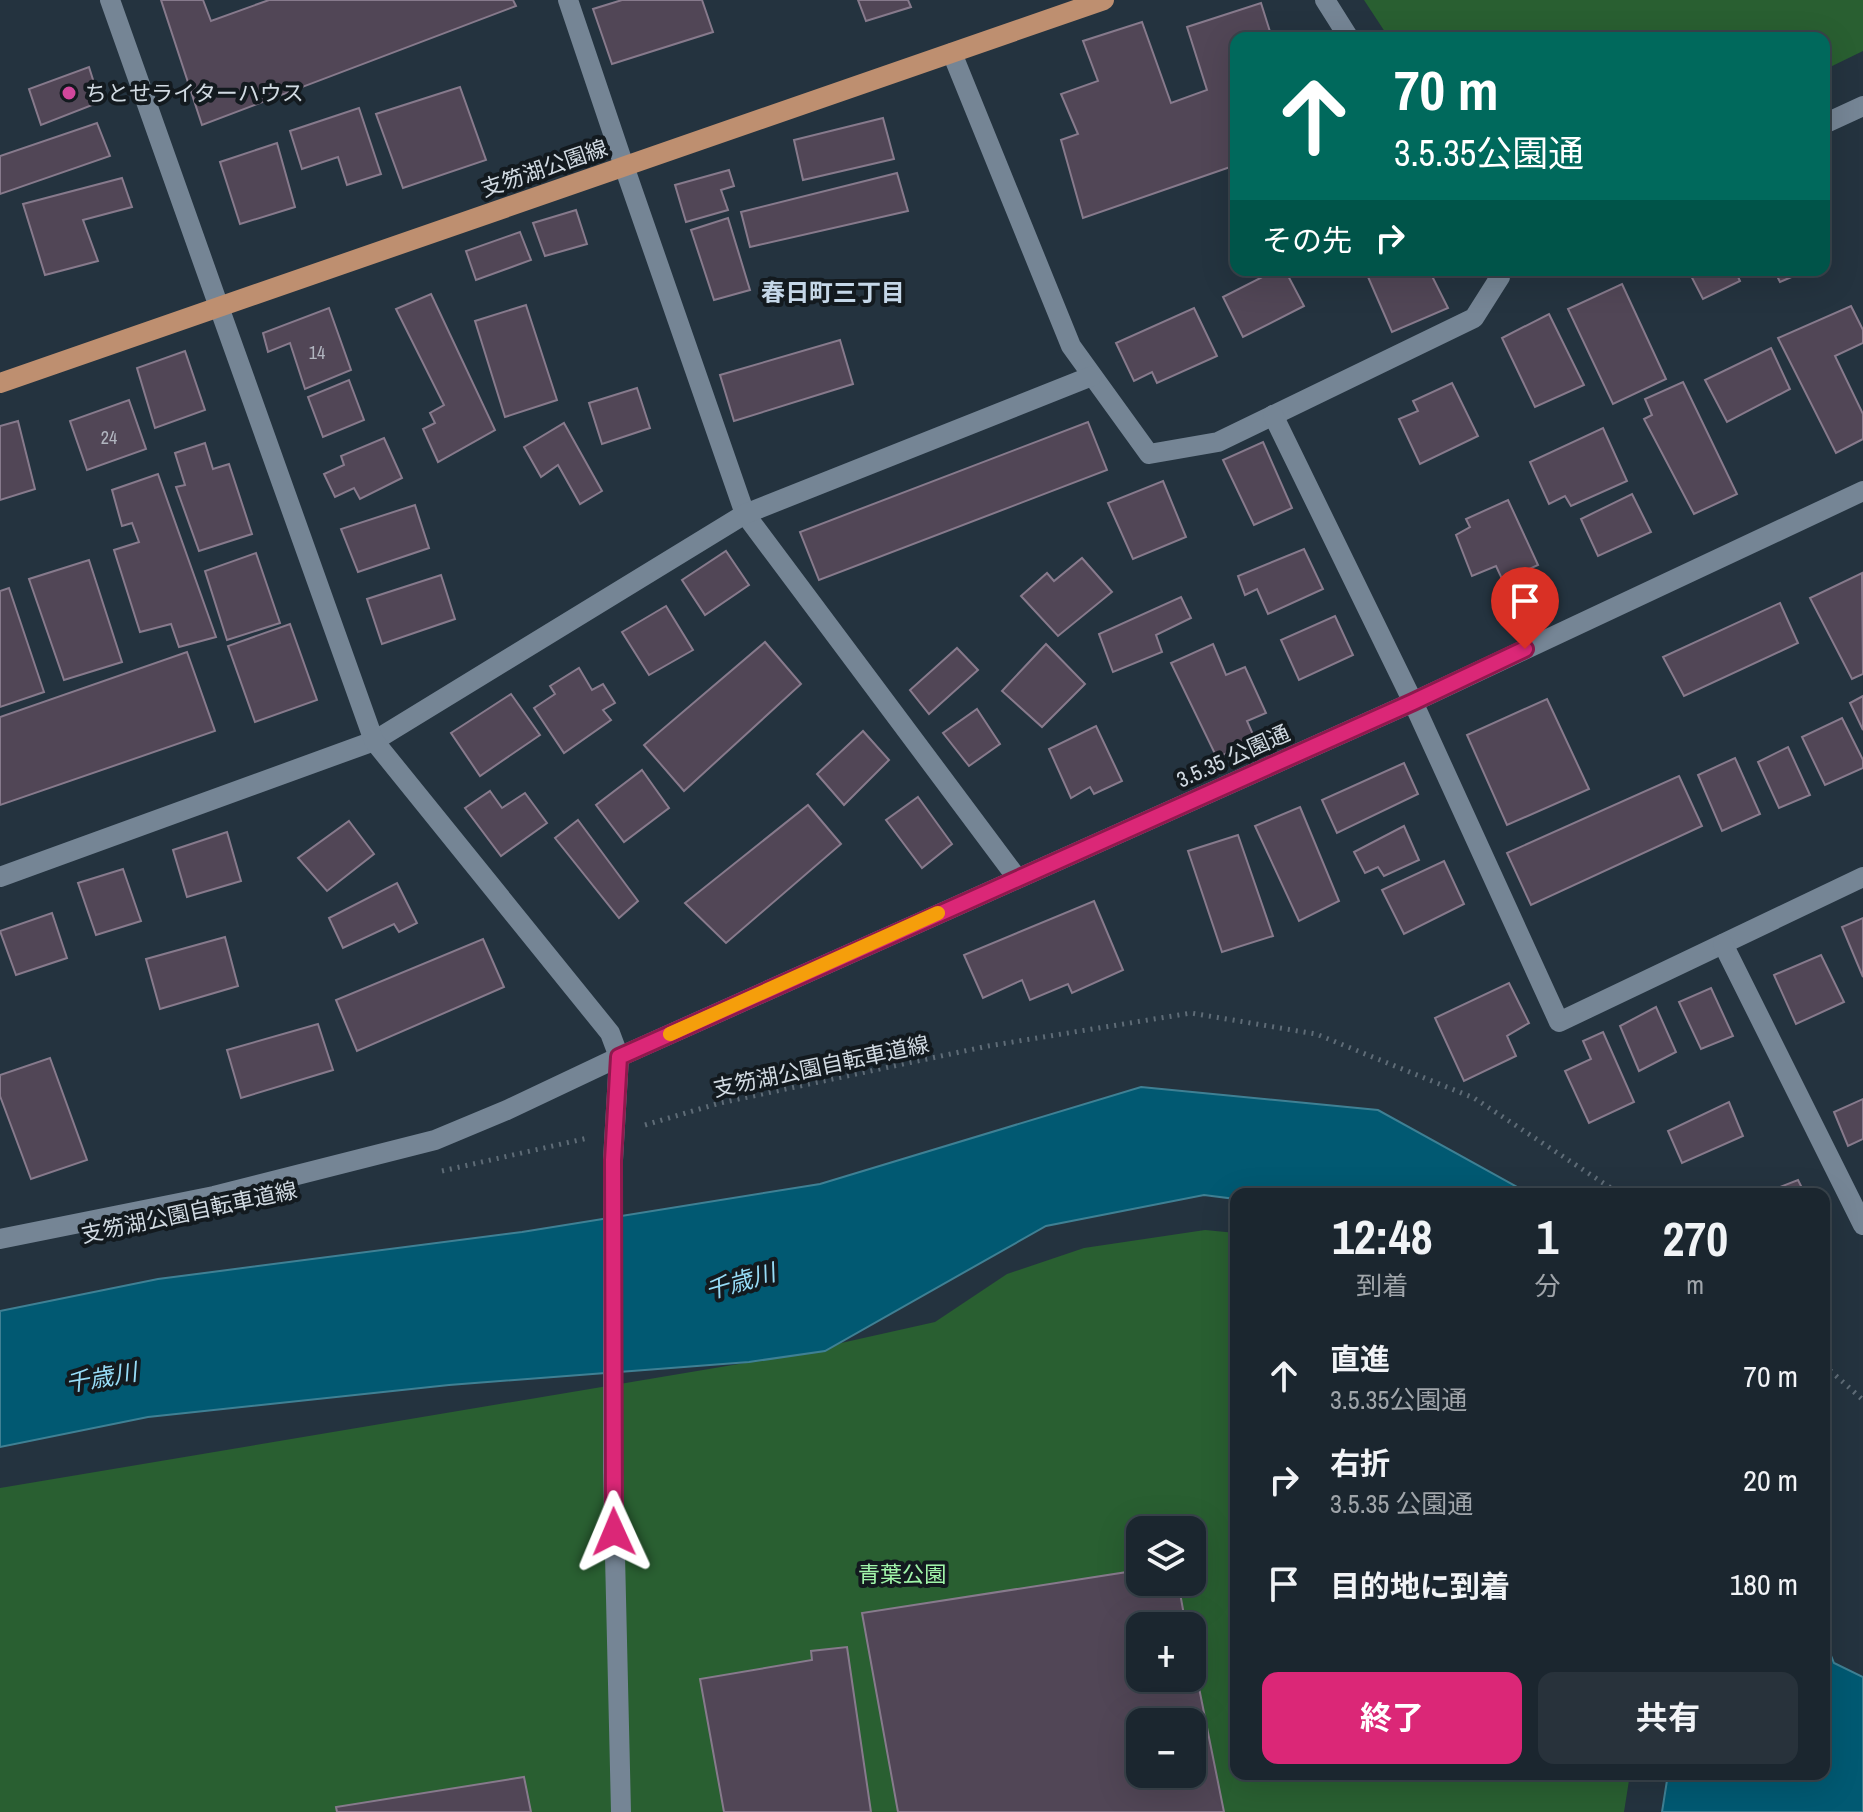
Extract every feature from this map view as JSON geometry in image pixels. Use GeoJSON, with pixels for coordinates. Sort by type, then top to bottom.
{"type":"FeatureCollection","features":[{"type":"Feature","properties":{"kind":"main road","name":"支笏湖公園線"},"geometry":{"type":"LineString","coordinates":[[0,383],[1104,0]]}},
{"type":"Feature","properties":{"kind":"street"},"geometry":{"type":"LineString","coordinates":[[110,0],[374,741],[610,1033],[619,1057],[613,1160],[613,1470],[621,1812]]}},
{"type":"Feature","properties":{"kind":"street"},"geometry":{"type":"LineString","coordinates":[[568,0],[745,514],[1017,878]]}},
{"type":"Feature","properties":{"kind":"street"},"geometry":{"type":"LineString","coordinates":[[1325,0],[1345,32]]}},
{"type":"Feature","properties":{"kind":"street"},"geometry":{"type":"LineString","coordinates":[[952,53],[1071,346],[1149,454],[1218,442],[1474,318],[1500,276]]}},
{"type":"Feature","properties":{"kind":"street"},"geometry":{"type":"LineString","coordinates":[[1830,121],[1863,106]]}},
{"type":"Feature","properties":{"kind":"street"},"geometry":{"type":"LineString","coordinates":[[0,877],[374,741],[745,514],[1092,376]]}},
{"type":"Feature","properties":{"kind":"street"},"geometry":{"type":"LineString","coordinates":[[1273,415],[1413,702],[1559,1022],[1863,877]]}},
{"type":"Feature","properties":{"kind":"street","name":"3.5.35 公園通"},"geometry":{"type":"LineString","coordinates":[[0,1239],[214,1196],[435,1140],[1413,702],[1863,491]]}},
{"type":"Feature","properties":{"kind":"street"},"geometry":{"type":"LineString","coordinates":[[1723,944],[1863,1225]]}},
{"type":"Feature","properties":{"kind":"path","name":"支笏湖公園自転車道線"},"geometry":{"type":"LineString","coordinates":[[436,1173],[720,1103],[988,1046],[1191,1013],[1316,1034],[1474,1098],[1611,1188]]}},
{"type":"Feature","properties":{"kind":"path"},"geometry":{"type":"LineString","coordinates":[[1830,1370],[1863,1400]]}},
{"type":"Feature","properties":{"kind":"green space"},"geometry":{"type":"Polygon","coordinates":[[[1364,0],[1863,0],[1863,51],[1830,67],[1830,32],[1385,32],[1364,0]]]}},
{"type":"Feature","properties":{"kind":"green space","name":"青葉公園"},"geometry":{"type":"Polygon","coordinates":[[[1205,1230],[1230,1232],[1230,1780],[1629,1780],[1624,1812],[0,1812],[0,1488],[774,1358],[935,1322],[1007,1274],[1084,1248],[1205,1230]]]}},
{"type":"Feature","properties":{"kind":"water","name":"千歳川"},"geometry":{"type":"Polygon","coordinates":[[[1141,1087],[1378,1110],[1519,1188],[1230,1188],[1230,1198],[1204,1195],[1046,1226],[825,1351],[749,1362],[449,1385],[148,1417],[0,1447],[0,1311],[158,1279],[522,1232],[820,1184],[1141,1087]]]}},
{"type":"Feature","properties":{"kind":"water"},"geometry":{"type":"Polygon","coordinates":[[[1830,1653],[1834,1663],[1863,1677],[1863,1812],[1662,1812],[1667,1780],[1830,1780],[1830,1653]]]}},
{"type":"Feature","properties":{"kind":"building"},"geometry":{"type":"Polygon","coordinates":[[[161,0],[203,0],[211,21],[269,0],[513,0],[516,6],[202,125],[161,0]]]}},
{"type":"Feature","properties":{"kind":"building"},"geometry":{"type":"Polygon","coordinates":[[[622,0],[702,0],[713,32],[612,64],[593,9],[622,0]]]}},
{"type":"Feature","properties":{"kind":"building"},"geometry":{"type":"Polygon","coordinates":[[[858,0],[908,0],[911,7],[866,21],[858,0]]]}},
{"type":"Feature","properties":{"kind":"building"},"geometry":{"type":"Polygon","coordinates":[[[1261,3],[1270,32],[1230,32],[1230,167],[1083,218],[1061,140],[1078,134],[1061,94],[1098,81],[1083,41],[1142,22],[1171,103],[1207,90],[1187,27],[1261,3]]]}},
{"type":"Feature","properties":{"kind":"building"},"geometry":{"type":"Polygon","coordinates":[[[89,67],[100,102],[41,125],[29,89],[89,67]]]}},
{"type":"Feature","properties":{"kind":"building"},"geometry":{"type":"Polygon","coordinates":[[[460,87],[486,160],[403,188],[376,114],[460,87]]]}},
{"type":"Feature","properties":{"kind":"building"},"geometry":{"type":"Polygon","coordinates":[[[359,108],[381,174],[347,185],[338,157],[302,169],[290,131],[359,108]]]}},
{"type":"Feature","properties":{"kind":"building"},"geometry":{"type":"Polygon","coordinates":[[[883,118],[894,159],[803,180],[794,140],[883,118]]]}},
{"type":"Feature","properties":{"kind":"building"},"geometry":{"type":"Polygon","coordinates":[[[97,123],[110,156],[0,194],[0,156],[97,123]]]}},
{"type":"Feature","properties":{"kind":"building"},"geometry":{"type":"Polygon","coordinates":[[[277,143],[295,207],[240,224],[220,162],[277,143]]]}},
{"type":"Feature","properties":{"kind":"building"},"geometry":{"type":"Polygon","coordinates":[[[729,170],[734,186],[721,190],[728,210],[686,222],[675,185],[729,170]]]}},
{"type":"Feature","properties":{"kind":"building"},"geometry":{"type":"Polygon","coordinates":[[[897,173],[908,211],[750,247],[741,212],[897,173]]]}},
{"type":"Feature","properties":{"kind":"building"},"geometry":{"type":"Polygon","coordinates":[[[122,178],[132,207],[83,220],[98,261],[45,275],[23,204],[122,178]]]}},
{"type":"Feature","properties":{"kind":"building"},"geometry":{"type":"Polygon","coordinates":[[[576,210],[587,244],[545,256],[533,223],[576,210]]]}},
{"type":"Feature","properties":{"kind":"building"},"geometry":{"type":"Polygon","coordinates":[[[728,218],[750,290],[714,300],[691,230],[728,218]]]}},
{"type":"Feature","properties":{"kind":"building"},"geometry":{"type":"Polygon","coordinates":[[[520,232],[531,260],[476,280],[466,251],[520,232]]]}},
{"type":"Feature","properties":{"kind":"building"},"geometry":{"type":"Polygon","coordinates":[[[1264,276],[1288,276],[1304,306],[1243,337],[1223,297],[1264,276]]]}},
{"type":"Feature","properties":{"kind":"building"},"geometry":{"type":"Polygon","coordinates":[[[1368,276],[1432,276],[1448,308],[1392,332],[1368,276]]]}},
{"type":"Feature","properties":{"kind":"building"},"geometry":{"type":"Polygon","coordinates":[[[1691,276],[1738,276],[1740,281],[1703,299],[1691,276]]]}},
{"type":"Feature","properties":{"kind":"building"},"geometry":{"type":"Polygon","coordinates":[[[1777,276],[1794,276],[1780,282],[1777,276]]]}},
{"type":"Feature","properties":{"kind":"building"},"geometry":{"type":"Polygon","coordinates":[[[1622,284],[1666,379],[1613,404],[1568,309],[1622,284]]]}},
{"type":"Feature","properties":{"kind":"building"},"geometry":{"type":"Polygon","coordinates":[[[431,294],[495,430],[438,462],[423,429],[435,423],[430,413],[444,405],[396,309],[431,294]]]}},
{"type":"Feature","properties":{"kind":"building"},"geometry":{"type":"Polygon","coordinates":[[[526,305],[557,400],[505,417],[475,321],[526,305]]]}},
{"type":"Feature","properties":{"kind":"building"},"geometry":{"type":"Polygon","coordinates":[[[1851,306],[1863,330],[1863,343],[1835,356],[1863,414],[1863,439],[1836,453],[1778,338],[1851,306]]]}},
{"type":"Feature","properties":{"kind":"building"},"geometry":{"type":"Polygon","coordinates":[[[329,308],[351,370],[305,389],[290,343],[268,352],[263,333],[329,308]]]}},
{"type":"Feature","properties":{"kind":"building"},"geometry":{"type":"Polygon","coordinates":[[[1194,308],[1217,356],[1157,383],[1152,372],[1134,381],[1116,343],[1194,308]]]}},
{"type":"Feature","properties":{"kind":"building"},"geometry":{"type":"Polygon","coordinates":[[[1549,314],[1584,385],[1535,407],[1502,338],[1549,314]]]}},
{"type":"Feature","properties":{"kind":"building"},"geometry":{"type":"Polygon","coordinates":[[[840,340],[853,384],[734,421],[720,375],[840,340]]]}},
{"type":"Feature","properties":{"kind":"building"},"geometry":{"type":"Polygon","coordinates":[[[1771,348],[1790,389],[1727,422],[1705,380],[1771,348]]]}},
{"type":"Feature","properties":{"kind":"building"},"geometry":{"type":"Polygon","coordinates":[[[185,351],[205,410],[155,428],[137,368],[185,351]]]}},
{"type":"Feature","properties":{"kind":"building"},"geometry":{"type":"Polygon","coordinates":[[[349,380],[364,420],[323,437],[308,397],[349,380]]]}},
{"type":"Feature","properties":{"kind":"building"},"geometry":{"type":"Polygon","coordinates":[[[1683,382],[1737,494],[1694,514],[1644,419],[1652,415],[1645,399],[1683,382]]]}},
{"type":"Feature","properties":{"kind":"building"},"geometry":{"type":"Polygon","coordinates":[[[1452,383],[1478,436],[1420,464],[1399,419],[1418,411],[1413,401],[1452,383]]]}},
{"type":"Feature","properties":{"kind":"building"},"geometry":{"type":"Polygon","coordinates":[[[637,388],[650,428],[602,444],[589,403],[637,388]]]}},
{"type":"Feature","properties":{"kind":"building"},"geometry":{"type":"Polygon","coordinates":[[[129,400],[146,449],[87,470],[70,421],[129,400]]]}},
{"type":"Feature","properties":{"kind":"building"},"geometry":{"type":"Polygon","coordinates":[[[18,421],[35,489],[0,500],[0,426],[18,421]]]}},
{"type":"Feature","properties":{"kind":"building"},"geometry":{"type":"Polygon","coordinates":[[[1088,422],[1107,470],[819,580],[800,532],[1088,422]]]}},
{"type":"Feature","properties":{"kind":"building"},"geometry":{"type":"Polygon","coordinates":[[[564,423],[602,491],[580,504],[558,465],[541,477],[524,447],[564,423]]]}},
{"type":"Feature","properties":{"kind":"building"},"geometry":{"type":"Polygon","coordinates":[[[1603,428],[1627,481],[1571,506],[1565,496],[1549,504],[1530,462],[1603,428]]]}},
{"type":"Feature","properties":{"kind":"building"},"geometry":{"type":"Polygon","coordinates":[[[384,438],[402,478],[360,499],[354,488],[335,497],[324,474],[344,465],[341,456],[384,438]]]}},
{"type":"Feature","properties":{"kind":"building"},"geometry":{"type":"Polygon","coordinates":[[[1263,442],[1292,508],[1254,525],[1223,460],[1263,442]]]}},
{"type":"Feature","properties":{"kind":"building"},"geometry":{"type":"Polygon","coordinates":[[[205,443],[213,469],[229,464],[252,534],[199,551],[176,487],[185,485],[175,453],[205,443]]]}},
{"type":"Feature","properties":{"kind":"building"},"geometry":{"type":"Polygon","coordinates":[[[158,474],[216,637],[179,647],[171,624],[140,632],[114,550],[139,542],[132,523],[122,526],[112,490],[158,474]]]}},
{"type":"Feature","properties":{"kind":"building"},"geometry":{"type":"Polygon","coordinates":[[[1163,481],[1186,537],[1133,559],[1108,503],[1163,481]]]}},
{"type":"Feature","properties":{"kind":"building"},"geometry":{"type":"Polygon","coordinates":[[[1632,494],[1651,532],[1598,556],[1581,519],[1632,494]]]}},
{"type":"Feature","properties":{"kind":"building"},"geometry":{"type":"Polygon","coordinates":[[[1508,500],[1538,565],[1503,581],[1496,566],[1472,576],[1456,535],[1470,527],[1466,519],[1508,500]]]}},
{"type":"Feature","properties":{"kind":"building"},"geometry":{"type":"Polygon","coordinates":[[[415,505],[429,548],[358,572],[341,529],[415,505]]]}},
{"type":"Feature","properties":{"kind":"building"},"geometry":{"type":"Polygon","coordinates":[[[1304,549],[1323,589],[1268,614],[1257,589],[1245,595],[1238,576],[1304,549]]]}},
{"type":"Feature","properties":{"kind":"building"},"geometry":{"type":"Polygon","coordinates":[[[726,551],[749,585],[705,615],[682,580],[726,551]]]}},
{"type":"Feature","properties":{"kind":"building"},"geometry":{"type":"Polygon","coordinates":[[[256,553],[280,623],[227,640],[205,571],[256,553]]]}},
{"type":"Feature","properties":{"kind":"building"},"geometry":{"type":"Polygon","coordinates":[[[1082,558],[1112,592],[1058,636],[1021,596],[1047,573],[1054,581],[1082,558]]]}},
{"type":"Feature","properties":{"kind":"building"},"geometry":{"type":"Polygon","coordinates":[[[89,560],[122,662],[64,680],[29,579],[89,560]]]}},
{"type":"Feature","properties":{"kind":"building"},"geometry":{"type":"Polygon","coordinates":[[[1862,573],[1863,674],[1852,679],[1810,598],[1862,573]]]}},
{"type":"Feature","properties":{"kind":"building"},"geometry":{"type":"Polygon","coordinates":[[[441,575],[455,619],[382,644],[367,599],[441,575]]]}},
{"type":"Feature","properties":{"kind":"building"},"geometry":{"type":"Polygon","coordinates":[[[9,588],[44,692],[0,707],[0,591],[9,588]]]}},
{"type":"Feature","properties":{"kind":"building"},"geometry":{"type":"Polygon","coordinates":[[[1181,597],[1191,618],[1156,635],[1162,652],[1113,672],[1099,634],[1181,597]]]}},
{"type":"Feature","properties":{"kind":"building"},"geometry":{"type":"Polygon","coordinates":[[[1780,603],[1798,643],[1684,696],[1663,657],[1780,603]]]}},
{"type":"Feature","properties":{"kind":"building"},"geometry":{"type":"Polygon","coordinates":[[[666,606],[693,650],[649,675],[622,632],[666,606]]]}},
{"type":"Feature","properties":{"kind":"building"},"geometry":{"type":"Polygon","coordinates":[[[1335,616],[1353,655],[1299,680],[1281,640],[1335,616]]]}},
{"type":"Feature","properties":{"kind":"building"},"geometry":{"type":"Polygon","coordinates":[[[290,624],[317,700],[255,722],[228,646],[290,624]]]}},
{"type":"Feature","properties":{"kind":"building"},"geometry":{"type":"Polygon","coordinates":[[[765,642],[801,684],[684,791],[644,745],[765,642]]]}},
{"type":"Feature","properties":{"kind":"building"},"geometry":{"type":"Polygon","coordinates":[[[1046,644],[1085,684],[1042,727],[1002,691],[1046,644]]]}},
{"type":"Feature","properties":{"kind":"building"},"geometry":{"type":"Polygon","coordinates":[[[1213,644],[1226,675],[1245,667],[1266,713],[1247,721],[1255,739],[1217,758],[1171,663],[1213,644]]]}},
{"type":"Feature","properties":{"kind":"building"},"geometry":{"type":"Polygon","coordinates":[[[957,648],[978,670],[929,714],[910,690],[957,648]]]}},
{"type":"Feature","properties":{"kind":"building"},"geometry":{"type":"Polygon","coordinates":[[[187,652],[215,731],[0,805],[0,717],[187,652]]]}},
{"type":"Feature","properties":{"kind":"building"},"geometry":{"type":"Polygon","coordinates":[[[579,668],[592,690],[603,684],[615,703],[603,710],[611,720],[564,753],[534,708],[555,694],[550,686],[579,668]]]}},
{"type":"Feature","properties":{"kind":"building"},"geometry":{"type":"Polygon","coordinates":[[[511,694],[540,735],[480,776],[451,733],[511,694]]]}},
{"type":"Feature","properties":{"kind":"building"},"geometry":{"type":"Polygon","coordinates":[[[1863,696],[1863,730],[1850,703],[1863,696]]]}},
{"type":"Feature","properties":{"kind":"building"},"geometry":{"type":"Polygon","coordinates":[[[1547,699],[1589,789],[1507,825],[1467,735],[1547,699]]]}},
{"type":"Feature","properties":{"kind":"building"},"geometry":{"type":"Polygon","coordinates":[[[977,709],[1000,744],[969,766],[943,733],[977,709]]]}},
{"type":"Feature","properties":{"kind":"building"},"geometry":{"type":"Polygon","coordinates":[[[1842,718],[1863,760],[1863,768],[1825,785],[1802,737],[1842,718]]]}},
{"type":"Feature","properties":{"kind":"building"},"geometry":{"type":"Polygon","coordinates":[[[1096,726],[1122,781],[1094,794],[1090,787],[1071,798],[1049,749],[1096,726]]]}},
{"type":"Feature","properties":{"kind":"building"},"geometry":{"type":"Polygon","coordinates":[[[863,731],[889,760],[844,805],[817,774],[863,731]]]}},
{"type":"Feature","properties":{"kind":"building"},"geometry":{"type":"Polygon","coordinates":[[[1788,747],[1810,795],[1779,808],[1758,762],[1788,747]]]}},
{"type":"Feature","properties":{"kind":"building"},"geometry":{"type":"Polygon","coordinates":[[[1735,758],[1760,814],[1722,831],[1698,775],[1735,758]]]}},
{"type":"Feature","properties":{"kind":"building"},"geometry":{"type":"Polygon","coordinates":[[[1404,763],[1418,794],[1337,833],[1322,800],[1404,763]]]}},
{"type":"Feature","properties":{"kind":"building"},"geometry":{"type":"Polygon","coordinates":[[[642,770],[669,808],[624,842],[596,805],[642,770]]]}},
{"type":"Feature","properties":{"kind":"building"},"geometry":{"type":"Polygon","coordinates":[[[1679,776],[1702,826],[1531,905],[1507,853],[1679,776]]]}},
{"type":"Feature","properties":{"kind":"building"},"geometry":{"type":"Polygon","coordinates":[[[490,791],[502,808],[525,793],[547,823],[501,856],[465,808],[490,791]]]}},
{"type":"Feature","properties":{"kind":"building"},"geometry":{"type":"Polygon","coordinates":[[[918,797],[952,844],[922,868],[886,820],[918,797]]]}},
{"type":"Feature","properties":{"kind":"building"},"geometry":{"type":"Polygon","coordinates":[[[808,805],[841,844],[726,943],[685,903],[808,805]]]}},
{"type":"Feature","properties":{"kind":"building"},"geometry":{"type":"Polygon","coordinates":[[[1300,807],[1339,901],[1299,921],[1255,826],[1300,807]]]}},
{"type":"Feature","properties":{"kind":"building"},"geometry":{"type":"Polygon","coordinates":[[[578,820],[638,901],[619,918],[555,838],[578,820]]]}},
{"type":"Feature","properties":{"kind":"building"},"geometry":{"type":"Polygon","coordinates":[[[349,821],[374,854],[327,891],[298,858],[349,821]]]}},
{"type":"Feature","properties":{"kind":"building"},"geometry":{"type":"Polygon","coordinates":[[[1404,826],[1419,860],[1384,876],[1378,867],[1365,873],[1354,852],[1404,826]]]}},
{"type":"Feature","properties":{"kind":"building"},"geometry":{"type":"Polygon","coordinates":[[[227,832],[241,881],[187,897],[173,850],[227,832]]]}},
{"type":"Feature","properties":{"kind":"building"},"geometry":{"type":"Polygon","coordinates":[[[1238,835],[1273,936],[1222,952],[1188,851],[1238,835]]]}},
{"type":"Feature","properties":{"kind":"building"},"geometry":{"type":"Polygon","coordinates":[[[1444,861],[1464,904],[1404,934],[1382,890],[1444,861]]]}},
{"type":"Feature","properties":{"kind":"building"},"geometry":{"type":"Polygon","coordinates":[[[123,869],[141,921],[96,935],[78,883],[123,869]]]}},
{"type":"Feature","properties":{"kind":"building"},"geometry":{"type":"Polygon","coordinates":[[[397,883],[417,923],[399,932],[394,924],[343,948],[329,918],[397,883]]]}},
{"type":"Feature","properties":{"kind":"building"},"geometry":{"type":"Polygon","coordinates":[[[1094,901],[1123,970],[1072,993],[1068,984],[1030,1000],[1022,980],[983,998],[964,955],[1094,901]]]}},
{"type":"Feature","properties":{"kind":"building"},"geometry":{"type":"Polygon","coordinates":[[[52,913],[67,958],[16,975],[0,931],[52,913]]]}},
{"type":"Feature","properties":{"kind":"building"},"geometry":{"type":"Polygon","coordinates":[[[1863,918],[1863,977],[1842,927],[1863,918]]]}},
{"type":"Feature","properties":{"kind":"building"},"geometry":{"type":"Polygon","coordinates":[[[225,937],[238,986],[160,1009],[146,959],[225,937]]]}},
{"type":"Feature","properties":{"kind":"building"},"geometry":{"type":"Polygon","coordinates":[[[483,939],[504,987],[357,1051],[336,1000],[483,939]]]}},
{"type":"Feature","properties":{"kind":"building"},"geometry":{"type":"Polygon","coordinates":[[[1821,955],[1844,1002],[1796,1024],[1774,975],[1821,955]]]}},
{"type":"Feature","properties":{"kind":"building"},"geometry":{"type":"Polygon","coordinates":[[[1509,983],[1529,1023],[1507,1036],[1516,1056],[1464,1081],[1435,1018],[1509,983]]]}},
{"type":"Feature","properties":{"kind":"building"},"geometry":{"type":"Polygon","coordinates":[[[1711,988],[1733,1036],[1701,1049],[1679,1002],[1711,988]]]}},
{"type":"Feature","properties":{"kind":"building"},"geometry":{"type":"Polygon","coordinates":[[[1656,1007],[1676,1052],[1639,1071],[1620,1026],[1656,1007]]]}},
{"type":"Feature","properties":{"kind":"building"},"geometry":{"type":"Polygon","coordinates":[[[318,1024],[333,1070],[241,1098],[227,1050],[318,1024]]]}},
{"type":"Feature","properties":{"kind":"building"},"geometry":{"type":"Polygon","coordinates":[[[1603,1032],[1634,1102],[1589,1123],[1565,1071],[1591,1059],[1583,1041],[1603,1032]]]}},
{"type":"Feature","properties":{"kind":"building"},"geometry":{"type":"Polygon","coordinates":[[[50,1058],[87,1160],[31,1179],[0,1096],[0,1075],[50,1058]]]}},
{"type":"Feature","properties":{"kind":"building"},"geometry":{"type":"Polygon","coordinates":[[[1863,1099],[1863,1139],[1848,1146],[1834,1112],[1863,1099]]]}},
{"type":"Feature","properties":{"kind":"building"},"geometry":{"type":"Polygon","coordinates":[[[1729,1102],[1743,1136],[1682,1163],[1668,1131],[1729,1102]]]}},
{"type":"Feature","properties":{"kind":"building"},"geometry":{"type":"Polygon","coordinates":[[[1798,1180],[1802,1188],[1777,1188],[1798,1180]]]}},
{"type":"Feature","properties":{"kind":"building"},"geometry":{"type":"Polygon","coordinates":[[[1126,1572],[1126,1596],[1181,1596],[1183,1612],[1126,1612],[1126,1692],[1200,1692],[1203,1708],[1126,1708],[1126,1788],[1206,1788],[1206,1723],[1224,1812],[898,1812],[862,1613],[1126,1572]]]}},
{"type":"Feature","properties":{"kind":"building"},"geometry":{"type":"Polygon","coordinates":[[[847,1647],[871,1812],[724,1812],[700,1679],[812,1660],[811,1651],[847,1647]]]}},
{"type":"Feature","properties":{"kind":"building"},"geometry":{"type":"Polygon","coordinates":[[[524,1777],[531,1812],[337,1812],[336,1807],[524,1777]]]}},
{"type":"Feature","properties":{"kind":"slow traffic"},"geometry":{"type":"LineString","coordinates":[[670,1034],[938,913]]}},
{"type":"Feature","properties":{"kind":"place","name":"ちとせライターハウス"},"geometry":{"type":"Point","coordinates":[69,93]}},
{"type":"Feature","properties":{"kind":"district","name":"春日町三丁目"},"geometry":{"type":"Point","coordinates":[833,292]}},
{"type":"Feature","properties":{"kind":"route"},"geometry":{"type":"LineString","coordinates":[[614,1532],[613,1160],[619,1057],[1525,649]]}}]}
